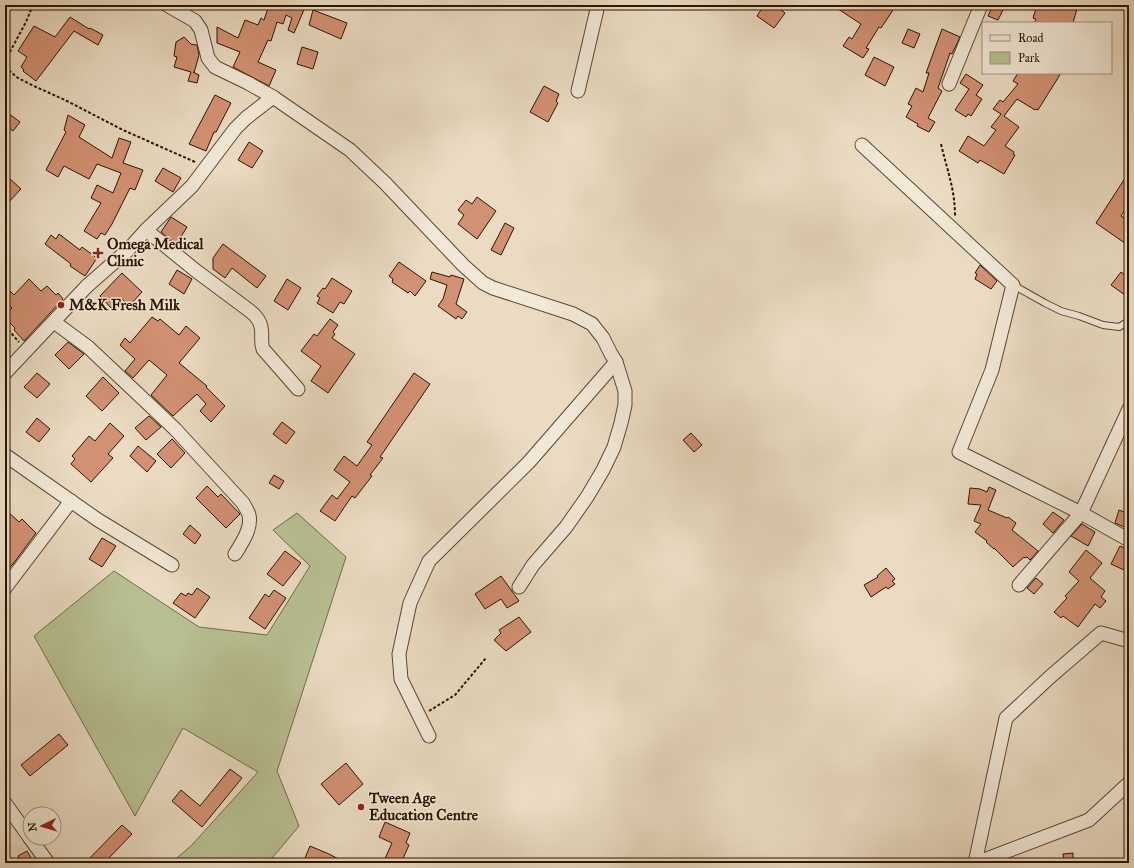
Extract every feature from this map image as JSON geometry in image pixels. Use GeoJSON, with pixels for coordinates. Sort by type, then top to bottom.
{"type":"FeatureCollection","features":[{"type":"Feature","properties":{"kind":"street"},"geometry":{"type":"LineString","coordinates":[[167,5],[195,21],[201,30],[208,58],[215,67],[248,83],[273,98],[350,150],[385,183],[463,265],[483,283],[493,288],[573,314],[592,324],[603,338],[610,354],[616,362],[625,391],[625,405],[614,447],[603,470],[587,497],[566,527],[533,565],[519,587]]}},
{"type":"Feature","properties":{"kind":"street"},"geometry":{"type":"LineString","coordinates":[[578,91],[598,5]]}},
{"type":"Feature","properties":{"kind":"street"},"geometry":{"type":"LineString","coordinates":[[949,84],[981,5]]}},
{"type":"Feature","properties":{"kind":"street"},"geometry":{"type":"LineString","coordinates":[[5,373],[87,286],[128,250],[146,230],[192,186],[241,124],[273,98]]}},
{"type":"Feature","properties":{"kind":"street"},"geometry":{"type":"LineString","coordinates":[[862,145],[1014,285],[992,370],[959,452],[1080,513],[1129,540]]}},
{"type":"Feature","properties":{"kind":"street"},"geometry":{"type":"LineString","coordinates":[[146,230],[195,270],[250,311],[258,319],[261,326],[261,344],[263,349],[298,389]]}},
{"type":"Feature","properties":{"kind":"street"},"geometry":{"type":"LineString","coordinates":[[54,322],[88,347],[164,418],[243,503],[249,515],[249,525],[242,543],[235,554]]}},
{"type":"Feature","properties":{"kind":"street"},"geometry":{"type":"LineString","coordinates":[[429,736],[401,679],[399,654],[410,603],[429,561],[529,462],[616,362]]}},
{"type":"Feature","properties":{"kind":"street"},"geometry":{"type":"LineString","coordinates":[[1019,584],[1080,513],[1129,410]]}},
{"type":"Feature","properties":{"kind":"street"},"geometry":{"type":"LineString","coordinates":[[5,455],[98,520],[172,565]]}},
{"type":"Feature","properties":{"kind":"street"},"geometry":{"type":"LineString","coordinates":[[5,588],[71,501]]}},
{"type":"Feature","properties":{"kind":"street"},"geometry":{"type":"LineString","coordinates":[[976,863],[1006,718],[1051,676],[1101,633],[1129,641]]}},
{"type":"Feature","properties":{"kind":"street"},"geometry":{"type":"LineString","coordinates":[[976,863],[1089,820],[1129,783]]}},
{"type":"Feature","properties":{"kind":"street"},"geometry":{"type":"LineString","coordinates":[[5,804],[22,827]]}},
{"type":"Feature","properties":{"kind":"street"},"geometry":{"type":"LineString","coordinates":[[36,846],[48,863]]}},
{"type":"Feature","properties":{"kind":"lane"},"geometry":{"type":"LineString","coordinates":[[1014,285],[1055,308],[1103,325],[1119,327],[1129,321]]}},
{"type":"Feature","properties":{"kind":"path"},"geometry":{"type":"LineString","coordinates":[[5,61],[26,22],[33,5]]}},
{"type":"Feature","properties":{"kind":"path"},"geometry":{"type":"LineString","coordinates":[[5,67],[18,78],[36,87],[123,130],[206,167]]}},
{"type":"Feature","properties":{"kind":"path"},"geometry":{"type":"LineString","coordinates":[[941,144],[950,174],[956,204],[953,229]]}},
{"type":"Feature","properties":{"kind":"path"},"geometry":{"type":"LineString","coordinates":[[5,326],[8,332],[27,351]]}},
{"type":"Feature","properties":{"kind":"path"},"geometry":{"type":"LineString","coordinates":[[420,717],[455,695],[486,658]]}},
{"type":"Feature","properties":{"kind":"green space"},"geometry":{"type":"Polygon","coordinates":[[[297,513],[346,557],[277,771],[299,826],[268,863],[171,863],[191,846],[258,772],[183,728],[135,816],[34,636],[114,571],[199,627],[267,635],[310,566],[273,530],[297,513]]]}},
{"type":"Feature","properties":{"kind":"building"},"geometry":{"type":"Polygon","coordinates":[[[269,5],[283,5],[295,9],[296,5],[306,5],[294,33],[288,30],[292,18],[286,15],[283,24],[277,22],[271,41],[268,40],[258,62],[276,70],[269,86],[233,67],[240,52],[217,43],[217,27],[238,38],[245,20],[258,25],[261,18],[264,20],[269,5]]]}},
{"type":"Feature","properties":{"kind":"building"},"geometry":{"type":"Polygon","coordinates":[[[764,5],[775,5],[785,13],[774,28],[757,16],[764,5]]]}},
{"type":"Feature","properties":{"kind":"building"},"geometry":{"type":"Polygon","coordinates":[[[832,5],[885,5],[893,10],[881,28],[879,27],[866,48],[869,49],[863,58],[843,46],[849,37],[852,39],[861,24],[832,5]]]}},
{"type":"Feature","properties":{"kind":"building"},"geometry":{"type":"Polygon","coordinates":[[[993,5],[1004,8],[998,20],[988,16],[993,5]]]}},
{"type":"Feature","properties":{"kind":"building"},"geometry":{"type":"Polygon","coordinates":[[[1037,5],[1078,5],[1073,22],[1034,22],[1036,19],[1033,18],[1037,5]]]}},
{"type":"Feature","properties":{"kind":"building"},"geometry":{"type":"Polygon","coordinates":[[[313,10],[347,23],[341,39],[309,25],[313,10]]]}},
{"type":"Feature","properties":{"kind":"building"},"geometry":{"type":"Polygon","coordinates":[[[70,17],[89,29],[90,28],[103,35],[98,45],[74,31],[36,81],[23,71],[24,70],[21,67],[27,57],[18,51],[34,26],[55,37],[70,17]]]}},
{"type":"Feature","properties":{"kind":"building"},"geometry":{"type":"Polygon","coordinates":[[[908,29],[920,34],[914,48],[902,43],[908,29]]]}},
{"type":"Feature","properties":{"kind":"building"},"geometry":{"type":"Polygon","coordinates":[[[942,29],[960,37],[952,54],[950,53],[938,88],[942,91],[928,118],[935,122],[929,132],[917,126],[918,124],[906,117],[912,106],[908,104],[916,88],[923,92],[929,73],[926,73],[942,29]]]}},
{"type":"Feature","properties":{"kind":"building"},"geometry":{"type":"Polygon","coordinates":[[[184,37],[191,44],[197,45],[199,55],[194,73],[199,75],[197,83],[188,81],[191,72],[174,67],[177,57],[174,56],[176,42],[184,37]]]}},
{"type":"Feature","properties":{"kind":"building"},"geometry":{"type":"Polygon","coordinates":[[[302,47],[318,52],[313,69],[297,64],[302,47]]]}},
{"type":"Feature","properties":{"kind":"building"},"geometry":{"type":"Polygon","coordinates":[[[874,57],[894,67],[885,86],[865,75],[874,57]]]}},
{"type":"Feature","properties":{"kind":"building"},"geometry":{"type":"Polygon","coordinates":[[[966,74],[983,85],[976,95],[982,99],[971,116],[968,114],[966,117],[955,110],[969,89],[960,83],[966,74]]]}},
{"type":"Feature","properties":{"kind":"building"},"geometry":{"type":"Polygon","coordinates":[[[1017,74],[1060,74],[1038,110],[1035,110],[1017,99],[1004,116],[1019,127],[1005,146],[1014,152],[1013,154],[1015,155],[1004,174],[980,160],[978,163],[959,151],[968,136],[984,146],[996,130],[991,127],[1001,114],[993,109],[1000,100],[1003,102],[1018,84],[1013,81],[1017,74]]]}},
{"type":"Feature","properties":{"kind":"building"},"geometry":{"type":"Polygon","coordinates":[[[544,86],[559,94],[556,101],[558,103],[548,122],[530,112],[544,86]]]}},
{"type":"Feature","properties":{"kind":"building"},"geometry":{"type":"Polygon","coordinates":[[[215,95],[231,103],[216,132],[214,132],[206,151],[189,144],[215,95]]]}},
{"type":"Feature","properties":{"kind":"building"},"geometry":{"type":"Polygon","coordinates":[[[5,111],[20,122],[13,131],[5,125],[5,111]]]}},
{"type":"Feature","properties":{"kind":"building"},"geometry":{"type":"Polygon","coordinates":[[[68,115],[85,125],[79,137],[112,158],[119,138],[131,142],[123,163],[143,170],[135,190],[130,188],[105,235],[101,233],[97,239],[84,231],[101,203],[91,198],[97,185],[113,193],[121,173],[97,164],[89,179],[64,166],[58,177],[46,170],[66,132],[64,130],[68,115]]]}},
{"type":"Feature","properties":{"kind":"building"},"geometry":{"type":"Polygon","coordinates":[[[249,142],[263,151],[252,168],[238,160],[249,142]]]}},
{"type":"Feature","properties":{"kind":"building"},"geometry":{"type":"Polygon","coordinates":[[[163,168],[181,178],[173,192],[155,181],[163,168]]]}},
{"type":"Feature","properties":{"kind":"building"},"geometry":{"type":"Polygon","coordinates":[[[1129,172],[1129,204],[1121,216],[1129,221],[1129,246],[1096,223],[1129,172]]]}},
{"type":"Feature","properties":{"kind":"building"},"geometry":{"type":"Polygon","coordinates":[[[9,178],[21,189],[5,206],[5,183],[9,178]]]}},
{"type":"Feature","properties":{"kind":"building"},"geometry":{"type":"Polygon","coordinates":[[[477,197],[496,211],[477,239],[458,224],[464,215],[458,210],[466,200],[472,204],[477,197]]]}},
{"type":"Feature","properties":{"kind":"building"},"geometry":{"type":"Polygon","coordinates":[[[171,217],[187,227],[176,245],[161,232],[171,217]]]}},
{"type":"Feature","properties":{"kind":"building"},"geometry":{"type":"Polygon","coordinates":[[[505,223],[514,228],[501,255],[491,250],[505,223]]]}},
{"type":"Feature","properties":{"kind":"building"},"geometry":{"type":"Polygon","coordinates":[[[59,234],[80,250],[82,247],[97,258],[85,276],[70,266],[71,264],[45,244],[51,235],[56,239],[59,234]]]}},
{"type":"Feature","properties":{"kind":"building"},"geometry":{"type":"Polygon","coordinates":[[[223,244],[266,276],[257,288],[232,268],[225,278],[213,269],[213,258],[223,244]]]}},
{"type":"Feature","properties":{"kind":"building"},"geometry":{"type":"Polygon","coordinates":[[[399,262],[426,281],[415,296],[410,291],[408,293],[392,282],[393,279],[389,276],[399,262]]]}},
{"type":"Feature","properties":{"kind":"building"},"geometry":{"type":"Polygon","coordinates":[[[980,265],[997,281],[991,289],[975,279],[977,274],[975,273],[980,265]]]}},
{"type":"Feature","properties":{"kind":"building"},"geometry":{"type":"Polygon","coordinates":[[[177,270],[192,279],[184,294],[169,284],[177,270]]]}},
{"type":"Feature","properties":{"kind":"building"},"geometry":{"type":"Polygon","coordinates":[[[432,272],[464,279],[456,304],[467,312],[462,319],[458,316],[456,319],[438,306],[443,299],[447,285],[430,279],[432,272]]]}},
{"type":"Feature","properties":{"kind":"building"},"geometry":{"type":"Polygon","coordinates":[[[1121,272],[1129,278],[1129,298],[1111,285],[1121,272]]]}},
{"type":"Feature","properties":{"kind":"building"},"geometry":{"type":"Polygon","coordinates":[[[122,273],[142,292],[129,306],[121,298],[111,308],[100,296],[122,273]]]}},
{"type":"Feature","properties":{"kind":"building"},"geometry":{"type":"Polygon","coordinates":[[[332,278],[352,291],[344,304],[340,302],[333,313],[317,303],[320,298],[317,296],[323,288],[325,289],[332,278]]]}},
{"type":"Feature","properties":{"kind":"building"},"geometry":{"type":"Polygon","coordinates":[[[29,279],[41,291],[47,286],[56,295],[58,293],[63,299],[24,341],[14,330],[15,328],[5,318],[5,315],[12,308],[5,301],[5,286],[14,295],[29,279]]]}},
{"type":"Feature","properties":{"kind":"building"},"geometry":{"type":"Polygon","coordinates":[[[287,279],[301,288],[288,310],[274,301],[287,279]]]}},
{"type":"Feature","properties":{"kind":"building"},"geometry":{"type":"Polygon","coordinates":[[[152,317],[158,321],[160,319],[179,335],[186,326],[200,338],[179,363],[207,386],[206,387],[225,406],[211,422],[200,411],[206,404],[197,394],[173,416],[151,395],[167,375],[149,360],[133,378],[125,371],[135,359],[120,345],[125,338],[130,343],[152,317]]]}},
{"type":"Feature","properties":{"kind":"building"},"geometry":{"type":"Polygon","coordinates":[[[330,319],[338,325],[333,332],[335,334],[332,338],[355,354],[328,393],[311,381],[321,366],[301,351],[314,334],[317,336],[330,319]]]}},
{"type":"Feature","properties":{"kind":"building"},"geometry":{"type":"Polygon","coordinates":[[[68,342],[84,354],[69,369],[55,355],[68,342]]]}},
{"type":"Feature","properties":{"kind":"building"},"geometry":{"type":"Polygon","coordinates":[[[37,373],[50,384],[37,398],[24,387],[37,373]]]}},
{"type":"Feature","properties":{"kind":"building"},"geometry":{"type":"Polygon","coordinates":[[[414,373],[430,384],[380,457],[383,458],[370,475],[372,476],[355,498],[352,496],[335,521],[320,511],[332,495],[337,499],[350,482],[334,470],[344,456],[357,466],[372,445],[367,442],[414,373]]]}},
{"type":"Feature","properties":{"kind":"building"},"geometry":{"type":"Polygon","coordinates":[[[103,377],[119,393],[102,411],[86,396],[103,377]]]}},
{"type":"Feature","properties":{"kind":"building"},"geometry":{"type":"Polygon","coordinates":[[[149,416],[161,427],[146,440],[135,428],[149,416]]]}},
{"type":"Feature","properties":{"kind":"building"},"geometry":{"type":"Polygon","coordinates":[[[37,418],[50,429],[39,442],[26,432],[37,418]]]}},
{"type":"Feature","properties":{"kind":"building"},"geometry":{"type":"Polygon","coordinates":[[[282,422],[295,432],[286,444],[273,434],[282,422]]]}},
{"type":"Feature","properties":{"kind":"building"},"geometry":{"type":"Polygon","coordinates":[[[110,423],[124,436],[108,454],[113,458],[91,482],[71,464],[75,459],[72,456],[89,436],[95,441],[110,423]]]}},
{"type":"Feature","properties":{"kind":"building"},"geometry":{"type":"Polygon","coordinates":[[[691,433],[702,445],[694,452],[683,440],[691,433]]]}},
{"type":"Feature","properties":{"kind":"building"},"geometry":{"type":"Polygon","coordinates":[[[172,439],[185,453],[171,468],[157,454],[172,439]]]}},
{"type":"Feature","properties":{"kind":"building"},"geometry":{"type":"Polygon","coordinates":[[[138,446],[156,461],[147,472],[130,456],[138,446]]]}},
{"type":"Feature","properties":{"kind":"building"},"geometry":{"type":"Polygon","coordinates":[[[274,475],[284,481],[279,489],[269,483],[274,475]]]}},
{"type":"Feature","properties":{"kind":"building"},"geometry":{"type":"Polygon","coordinates":[[[207,486],[218,497],[221,494],[240,514],[226,528],[196,498],[207,486]]]}},
{"type":"Feature","properties":{"kind":"building"},"geometry":{"type":"Polygon","coordinates":[[[989,487],[996,490],[988,510],[1007,518],[1008,517],[1016,523],[1012,530],[1038,551],[1030,560],[1027,557],[1024,557],[1013,567],[986,542],[987,541],[975,532],[981,524],[974,521],[981,505],[968,504],[970,488],[980,489],[987,492],[989,487]]]}},
{"type":"Feature","properties":{"kind":"building"},"geometry":{"type":"Polygon","coordinates":[[[5,509],[19,522],[22,519],[36,533],[13,564],[5,572],[5,509]]]}},
{"type":"Feature","properties":{"kind":"building"},"geometry":{"type":"Polygon","coordinates":[[[1119,510],[1129,514],[1129,529],[1115,523],[1119,510]]]}},
{"type":"Feature","properties":{"kind":"building"},"geometry":{"type":"Polygon","coordinates":[[[1053,512],[1064,520],[1053,533],[1043,524],[1053,512]]]}},
{"type":"Feature","properties":{"kind":"building"},"geometry":{"type":"Polygon","coordinates":[[[1082,524],[1095,532],[1088,546],[1071,536],[1082,524]]]}},
{"type":"Feature","properties":{"kind":"building"},"geometry":{"type":"Polygon","coordinates":[[[190,525],[201,535],[195,544],[183,534],[190,525]]]}},
{"type":"Feature","properties":{"kind":"building"},"geometry":{"type":"Polygon","coordinates":[[[102,538],[116,546],[102,567],[89,559],[102,538]]]}},
{"type":"Feature","properties":{"kind":"building"},"geometry":{"type":"Polygon","coordinates":[[[1120,546],[1129,550],[1129,570],[1125,568],[1124,570],[1111,564],[1120,546]]]}},
{"type":"Feature","properties":{"kind":"building"},"geometry":{"type":"Polygon","coordinates":[[[1086,550],[1102,563],[1090,578],[1105,591],[1101,597],[1106,601],[1100,608],[1095,604],[1078,627],[1063,616],[1061,618],[1054,612],[1067,598],[1065,596],[1079,581],[1069,572],[1086,550]]]}},
{"type":"Feature","properties":{"kind":"building"},"geometry":{"type":"Polygon","coordinates":[[[285,551],[301,563],[283,586],[267,574],[285,551]]]}},
{"type":"Feature","properties":{"kind":"building"},"geometry":{"type":"Polygon","coordinates":[[[886,568],[895,579],[892,581],[895,584],[888,589],[886,587],[871,597],[864,585],[878,577],[877,576],[886,568]]]}},
{"type":"Feature","properties":{"kind":"building"},"geometry":{"type":"Polygon","coordinates":[[[501,576],[519,601],[507,608],[501,599],[485,609],[475,594],[501,576]]]}},
{"type":"Feature","properties":{"kind":"building"},"geometry":{"type":"Polygon","coordinates":[[[1036,578],[1043,584],[1034,594],[1027,588],[1036,578]]]}},
{"type":"Feature","properties":{"kind":"building"},"geometry":{"type":"Polygon","coordinates":[[[197,588],[210,597],[195,618],[173,603],[181,593],[186,596],[188,593],[192,595],[197,588]]]}},
{"type":"Feature","properties":{"kind":"building"},"geometry":{"type":"Polygon","coordinates":[[[274,590],[286,598],[265,629],[249,618],[265,594],[269,597],[274,590]]]}},
{"type":"Feature","properties":{"kind":"building"},"geometry":{"type":"Polygon","coordinates":[[[519,617],[531,632],[506,651],[494,640],[501,633],[499,630],[519,617]]]}},
{"type":"Feature","properties":{"kind":"building"},"geometry":{"type":"Polygon","coordinates":[[[59,734],[68,745],[30,776],[21,765],[59,734]]]}},
{"type":"Feature","properties":{"kind":"building"},"geometry":{"type":"Polygon","coordinates":[[[346,763],[363,784],[339,805],[321,784],[346,763]]]}},
{"type":"Feature","properties":{"kind":"building"},"geometry":{"type":"Polygon","coordinates":[[[230,769],[242,778],[202,827],[172,801],[181,790],[200,806],[230,769]]]}},
{"type":"Feature","properties":{"kind":"building"},"geometry":{"type":"Polygon","coordinates":[[[385,822],[410,833],[406,843],[409,845],[401,863],[383,863],[392,843],[379,837],[385,822]]]}},
{"type":"Feature","properties":{"kind":"building"},"geometry":{"type":"Polygon","coordinates":[[[122,825],[132,834],[104,863],[85,863],[122,825]]]}},
{"type":"Feature","properties":{"kind":"building"},"geometry":{"type":"Polygon","coordinates":[[[310,846],[329,854],[346,863],[303,863],[310,846]]]}},
{"type":"Feature","properties":{"kind":"building"},"geometry":{"type":"Polygon","coordinates":[[[27,851],[34,863],[21,863],[18,856],[27,851]]]}},
{"type":"Feature","properties":{"kind":"building"},"geometry":{"type":"Polygon","coordinates":[[[1073,853],[1073,863],[1064,863],[1063,854],[1073,853]]]}},
{"type":"Feature","properties":{"kind":"place","name":"Omega Medical Clinic"},"geometry":{"type":"Point","coordinates":[98,253]}},
{"type":"Feature","properties":{"kind":"place","name":"M&K Fresh Milk"},"geometry":{"type":"Point","coordinates":[61,305]}},
{"type":"Feature","properties":{"kind":"place","name":"Tween Age Education Centre"},"geometry":{"type":"Point","coordinates":[361,807]}}]}
